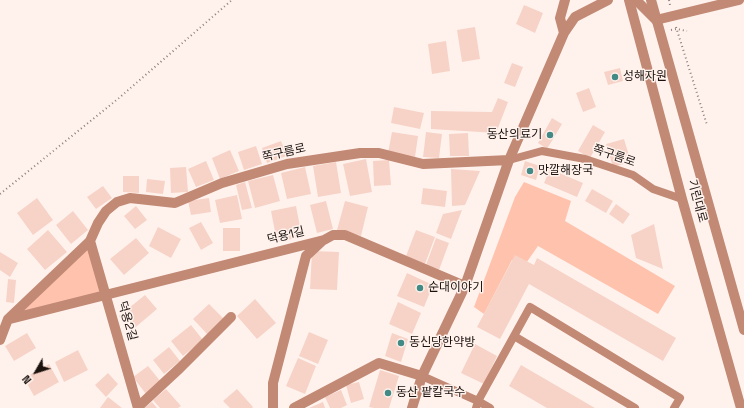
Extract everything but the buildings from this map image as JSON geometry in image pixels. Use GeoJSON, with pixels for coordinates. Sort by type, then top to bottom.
{"type":"FeatureCollection","features":[{"type":"Feature","properties":{"kind":"street"},"geometry":{"type":"LineString","coordinates":[[564,33],[560,18],[565,0]]}},
{"type":"Feature","properties":{"kind":"street"},"geometry":{"type":"LineString","coordinates":[[412,408],[422,376],[465,286],[509,160],[564,33],[575,17],[608,0]]}},
{"type":"Feature","properties":{"kind":"street","name":"기린대로"},"geometry":{"type":"LineString","coordinates":[[629,0],[682,199],[741,408]]}},
{"type":"Feature","properties":{"kind":"street"},"geometry":{"type":"LineString","coordinates":[[636,0],[656,20],[739,0]]}},
{"type":"Feature","properties":{"kind":"street","name":"기린대로"},"geometry":{"type":"LineString","coordinates":[[651,0],[744,330]]}},
{"type":"Feature","properties":{"kind":"street","name":"쪽구름로"},"geometry":{"type":"LineString","coordinates":[[90,241],[98,223],[106,211],[117,202],[130,198],[175,203],[222,183],[287,164],[360,153],[379,153],[423,164],[509,160]]}},
{"type":"Feature","properties":{"kind":"street","name":"덕용1길"},"geometry":{"type":"LineString","coordinates":[[4,320],[324,240],[333,235],[345,236],[465,286]]}},
{"type":"Feature","properties":{"kind":"street"},"geometry":{"type":"LineString","coordinates":[[273,408],[273,383],[306,256],[324,240]]}},
{"type":"Feature","properties":{"kind":"street"},"geometry":{"type":"LineString","coordinates":[[0,340],[4,320],[90,241]]}},
{"type":"Feature","properties":{"kind":"street","name":"덕용2길"},"geometry":{"type":"LineString","coordinates":[[90,241],[138,408]]}},
{"type":"Feature","properties":{"kind":"street"},"geometry":{"type":"LineString","coordinates":[[138,408],[231,317]]}},
{"type":"Feature","properties":{"kind":"street"},"geometry":{"type":"LineString","coordinates":[[294,408],[379,363],[422,376]]}},
{"type":"Feature","properties":{"kind":"lane","name":"쪽구름로"},"geometry":{"type":"LineString","coordinates":[[509,160],[542,152],[585,159],[633,175],[653,189],[682,199]]}},
{"type":"Feature","properties":{"kind":"lane"},"geometry":{"type":"LineString","coordinates":[[477,404],[530,307],[680,398],[674,408]]}},
{"type":"Feature","properties":{"kind":"lane"},"geometry":{"type":"LineString","coordinates":[[514,336],[635,408]]}},
{"type":"Feature","properties":{"kind":"lane"},"geometry":{"type":"LineString","coordinates":[[422,376],[477,404],[490,408]]}},
{"type":"Feature","properties":{"kind":"path"},"geometry":{"type":"LineString","coordinates":[[0,194],[118,98],[232,0]]}},
{"type":"Feature","properties":{"kind":"path"},"geometry":{"type":"LineString","coordinates":[[682,45],[707,125]]}},
{"type":"Feature","properties":{"kind":"shaded area"},"geometry":{"type":"Polygon","coordinates":[[[524,182],[571,201],[565,221],[675,286],[658,314],[538,246],[524,266],[512,260],[484,314],[474,307],[515,197],[524,182]]]}},
{"type":"Feature","properties":{"kind":"shaded area"},"geometry":{"type":"Polygon","coordinates":[[[92,243],[107,291],[17,321],[21,311],[92,243]]]}},
{"type":"Feature","properties":{"kind":"place","name":"성해자원"},"geometry":{"type":"Point","coordinates":[615,77]}},
{"type":"Feature","properties":{"kind":"place","name":"동산의료기"},"geometry":{"type":"Point","coordinates":[550,135]}},
{"type":"Feature","properties":{"kind":"place","name":"맛깔해장국"},"geometry":{"type":"Point","coordinates":[530,171]}},
{"type":"Feature","properties":{"kind":"place","name":"순대이야기"},"geometry":{"type":"Point","coordinates":[420,288]}},
{"type":"Feature","properties":{"kind":"place","name":"동신당한약방"},"geometry":{"type":"Point","coordinates":[401,343]}},
{"type":"Feature","properties":{"kind":"place","name":"동산 팥칼국수"},"geometry":{"type":"Point","coordinates":[388,393]}}]}
